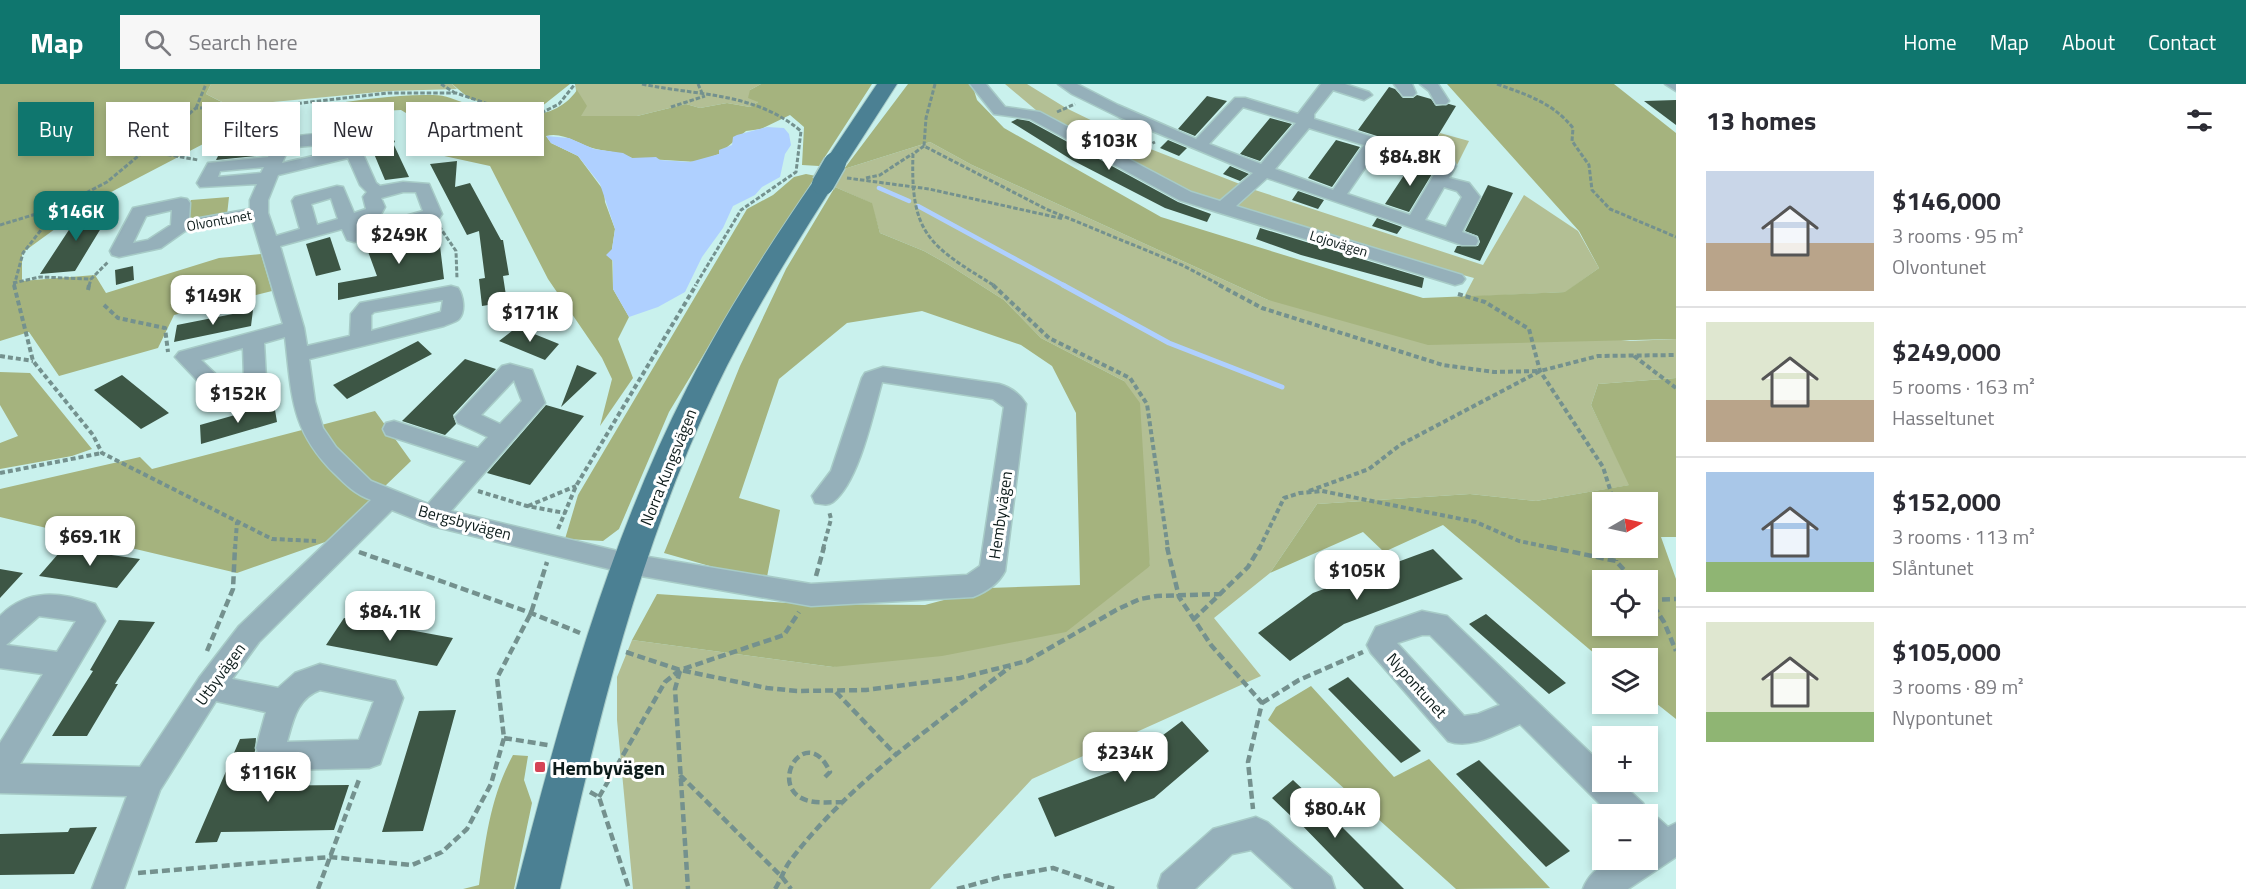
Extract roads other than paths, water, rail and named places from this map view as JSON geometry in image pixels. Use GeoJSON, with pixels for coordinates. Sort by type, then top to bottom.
{"type":"FeatureCollection","features":[{"type":"Feature","properties":{"kind":"main road","name":"Norra Kungsvägen"},"geometry":{"type":"LineString","coordinates":[[538,889],[574,748],[630,564],[673,453],[706,380],[821,174],[887,84]]}},
{"type":"Feature","properties":{"kind":"street","name":"Lojovägen"},"geometry":{"type":"LineString","coordinates":[[978,84],[1000,111],[1034,115],[1185,196],[1455,279]]}},
{"type":"Feature","properties":{"kind":"street"},"geometry":{"type":"LineString","coordinates":[[1066,84],[1089,98],[1264,172],[1469,241]]}},
{"type":"Feature","properties":{"kind":"street"},"geometry":{"type":"LineString","coordinates":[[1223,208],[1264,172],[1329,84],[1364,95]]}},
{"type":"Feature","properties":{"kind":"street"},"geometry":{"type":"LineString","coordinates":[[1428,84],[1436,89],[1441,102]]}},
{"type":"Feature","properties":{"kind":"street"},"geometry":{"type":"LineString","coordinates":[[1240,92],[1246,97],[1374,143],[1448,166],[1415,223]]}},
{"type":"Feature","properties":{"kind":"street"},"geometry":{"type":"LineString","coordinates":[[1198,146],[1240,101],[1306,117]]}},
{"type":"Feature","properties":{"kind":"street"},"geometry":{"type":"LineString","coordinates":[[259,206],[272,170],[284,146],[293,142],[312,141]]}},
{"type":"Feature","properties":{"kind":"street"},"geometry":{"type":"LineString","coordinates":[[1337,196],[1374,143]]}},
{"type":"Feature","properties":{"kind":"street"},"geometry":{"type":"LineString","coordinates":[[272,170],[336,156]]}},
{"type":"Feature","properties":{"kind":"street"},"geometry":{"type":"LineString","coordinates":[[356,156],[369,185],[377,192]]}},
{"type":"Feature","properties":{"kind":"street"},"geometry":{"type":"LineString","coordinates":[[1439,180],[1463,187],[1471,197],[1451,235]]}},
{"type":"Feature","properties":{"kind":"street"},"geometry":{"type":"LineString","coordinates":[[270,243],[348,222],[374,212],[376,207],[372,197],[377,192],[415,186],[423,188],[433,214],[354,236],[348,222],[338,191],[301,201],[310,232]]}},
{"type":"Feature","properties":{"kind":"street","name":"Olvontunet"},"geometry":{"type":"LineString","coordinates":[[180,227],[181,203],[140,212],[119,251],[154,244],[180,227],[259,206]]}},
{"type":"Feature","properties":{"kind":"street","name":"Bergsbyvägen"},"geometry":{"type":"LineString","coordinates":[[259,206],[294,328],[304,402],[312,430],[328,453],[363,487],[432,516],[630,564]]}},
{"type":"Feature","properties":{"kind":"street"},"geometry":{"type":"LineString","coordinates":[[298,355],[436,321],[451,315],[453,297],[451,292],[367,307],[361,314],[360,339]]}},
{"type":"Feature","properties":{"kind":"street"},"geometry":{"type":"LineString","coordinates":[[253,339],[255,379],[220,391],[186,357],[253,339],[294,328]]}},
{"type":"Feature","properties":{"kind":"street","name":"Hembyvägen"},"geometry":{"type":"LineString","coordinates":[[630,564],[812,595],[973,586],[992,572],[1015,404],[999,392],[884,374],[873,378],[842,474],[824,496]]}},
{"type":"Feature","properties":{"kind":"street"},"geometry":{"type":"LineString","coordinates":[[394,429],[483,458]]}},
{"type":"Feature","properties":{"kind":"street"},"geometry":{"type":"LineString","coordinates":[[432,516],[503,435]]}},
{"type":"Feature","properties":{"kind":"street","name":"Utbyvägen"},"geometry":{"type":"LineString","coordinates":[[110,882],[148,782],[206,674],[389,498]]}},
{"type":"Feature","properties":{"kind":"street"},"geometry":{"type":"LineString","coordinates":[[0,635],[19,613],[39,603],[86,612],[91,621],[0,770]]}},
{"type":"Feature","properties":{"kind":"street","name":"Nypontunet"},"geometry":{"type":"LineString","coordinates":[[1522,709],[1480,727],[1458,731],[1381,645],[1386,635],[1422,623],[1437,624],[1622,804]]}},
{"type":"Feature","properties":{"kind":"street"},"geometry":{"type":"LineString","coordinates":[[0,656],[62,666]]}},
{"type":"Feature","properties":{"kind":"street"},"geometry":{"type":"LineString","coordinates":[[206,674],[284,702]]}},
{"type":"Feature","properties":{"kind":"street"},"geometry":{"type":"LineString","coordinates":[[320,677],[386,690],[389,698],[369,754],[281,756],[275,754],[271,748],[284,702],[305,682],[320,677]]}},
{"type":"Feature","properties":{"kind":"street"},"geometry":{"type":"LineString","coordinates":[[0,778],[148,782]]}},
{"type":"Feature","properties":{"kind":"street"},"geometry":{"type":"LineString","coordinates":[[1176,889],[1174,886],[1224,840],[1256,833],[1319,889]]}},
{"type":"Feature","properties":{"kind":"street"},"geometry":{"type":"LineString","coordinates":[[1599,889],[1624,870]]}},
{"type":"Feature","properties":{"kind":"water"},"geometry":{"type":"Polygon","coordinates":[[[767,127],[784,128],[789,134],[791,145],[785,154],[780,177],[762,187],[755,195],[733,206],[723,228],[702,257],[685,292],[658,307],[629,317],[613,289],[613,261],[606,255],[612,249],[615,229],[600,184],[578,156],[551,143],[546,136],[569,138],[594,149],[623,153],[632,158],[656,157],[660,160],[690,162],[719,154],[719,150],[732,145],[733,137],[737,135],[767,127]]]}},
{"type":"Feature","properties":{"kind":"waterway"},"geometry":{"type":"LineString","coordinates":[[879,188],[909,201]]}},
{"type":"Feature","properties":{"kind":"waterway"},"geometry":{"type":"LineString","coordinates":[[918,206],[1065,286]]}},
{"type":"Feature","properties":{"kind":"waterway"},"geometry":{"type":"LineString","coordinates":[[1063,285],[1169,343],[1282,387]]}},
{"type":"Feature","properties":{"kind":"place","name":"Hembyvägen"},"geometry":{"type":"Point","coordinates":[540,767]}}]}
